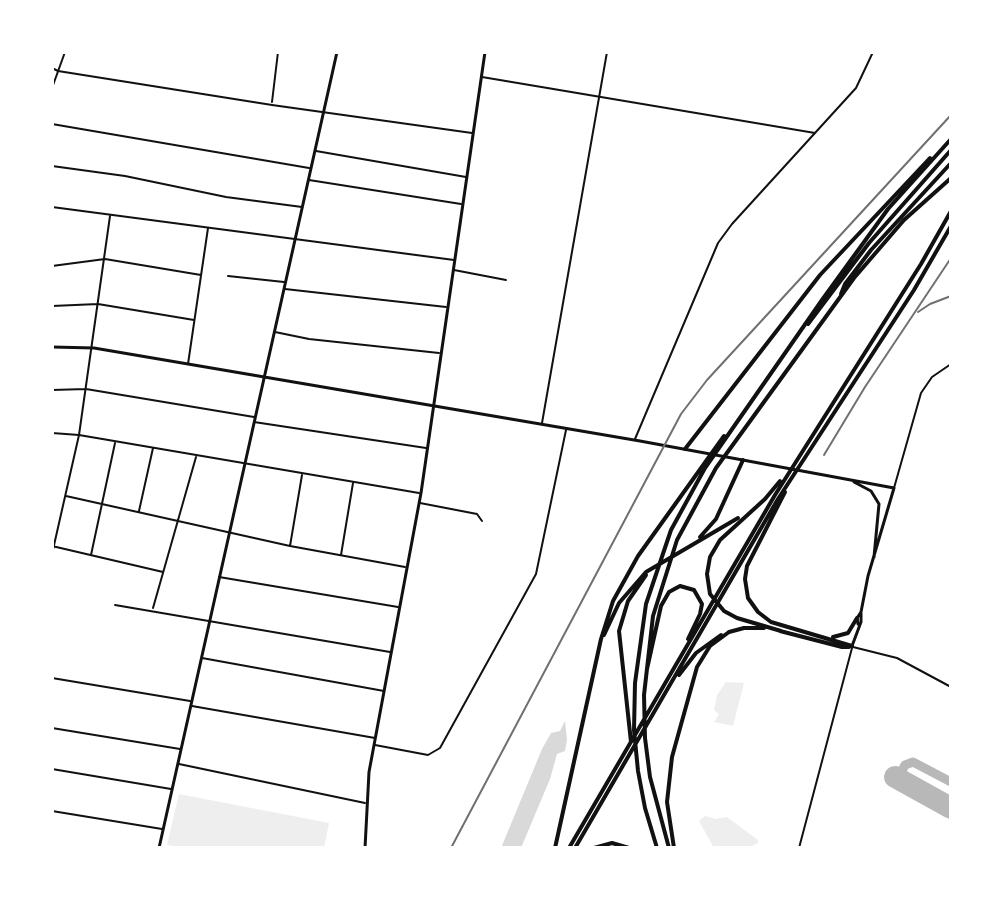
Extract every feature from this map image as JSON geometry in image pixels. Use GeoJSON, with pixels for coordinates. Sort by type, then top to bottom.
{"type":"FeatureCollection","features":[{"type":"Feature","properties":{"kind":"highway"},"geometry":{"type":"LineString","coordinates":[[555,848],[604,626],[622,583],[638,556],[888,209],[951,139]]}},
{"type":"Feature","properties":{"kind":"highway"},"geometry":{"type":"LineString","coordinates":[[685,449],[825,268],[925,162],[941,150]]}},
{"type":"Feature","properties":{"kind":"highway"},"geometry":{"type":"LineString","coordinates":[[796,338],[874,236],[951,150]]}},
{"type":"Feature","properties":{"kind":"highway"},"geometry":{"type":"LineString","coordinates":[[836,303],[863,259],[951,163]]}},
{"type":"Feature","properties":{"kind":"highway"},"geometry":{"type":"LineString","coordinates":[[672,848],[654,798],[645,745],[643,701],[651,622],[674,545],[695,501],[720,462],[836,303],[884,241],[951,178]]}},
{"type":"Feature","properties":{"kind":"highway"},"geometry":{"type":"LineString","coordinates":[[852,646],[842,647],[737,618],[723,610],[709,591],[707,571],[713,550],[724,535],[775,488],[812,434],[921,264],[951,211]]}},
{"type":"Feature","properties":{"kind":"highway"},"geometry":{"type":"LineString","coordinates":[[663,692],[791,478],[921,279],[951,226]]}},
{"type":"Feature","properties":{"kind":"highway"},"geometry":{"type":"LineString","coordinates":[[572,848],[812,434]]}},
{"type":"Feature","properties":{"kind":"highway"},"geometry":{"type":"LineString","coordinates":[[636,761],[634,717],[638,647],[654,577],[680,511],[708,459]]}},
{"type":"Feature","properties":{"kind":"highway"},"geometry":{"type":"LineString","coordinates":[[692,544],[714,522],[743,460]]}},
{"type":"Feature","properties":{"kind":"highway"},"geometry":{"type":"LineString","coordinates":[[791,478],[748,563],[746,590],[753,607],[769,621],[852,646]]}},
{"type":"Feature","properties":{"kind":"highway"},"geometry":{"type":"LineString","coordinates":[[593,676],[606,631],[619,603],[641,576],[745,514]]}},
{"type":"Feature","properties":{"kind":"highway"},"geometry":{"type":"LineString","coordinates":[[657,848],[645,808],[629,725],[619,643],[621,620],[628,601],[638,584],[667,559]]}},
{"type":"Feature","properties":{"kind":"highway"},"geometry":{"type":"LineString","coordinates":[[644,684],[663,602],[674,588],[691,588],[701,598],[700,614],[663,692]]}},
{"type":"Feature","properties":{"kind":"highway"},"geometry":{"type":"LineString","coordinates":[[822,636],[844,636],[858,621]]}},
{"type":"Feature","properties":{"kind":"highway"},"geometry":{"type":"LineString","coordinates":[[663,692],[696,653],[713,639],[748,627],[781,631]]}},
{"type":"Feature","properties":{"kind":"highway"},"geometry":{"type":"LineString","coordinates":[[672,848],[667,802],[672,757],[697,667],[710,646],[729,632]]}},
{"type":"Feature","properties":{"kind":"highway"},"geometry":{"type":"LineString","coordinates":[[594,848],[609,843],[629,848]]}},
{"type":"Feature","properties":{"kind":"main road"},"geometry":{"type":"LineString","coordinates":[[159,848],[337,52]]}},
{"type":"Feature","properties":{"kind":"main road"},"geometry":{"type":"LineString","coordinates":[[365,848],[365,803],[421,493],[485,52]]}},
{"type":"Feature","properties":{"kind":"main road"},"geometry":{"type":"LineString","coordinates":[[52,347],[91,348],[188,364],[635,440],[894,488],[868,576],[852,646]]}},
{"type":"Feature","properties":{"kind":"main road"},"geometry":{"type":"LineString","coordinates":[[851,479],[871,491],[879,504],[874,562]]}},
{"type":"Feature","properties":{"kind":"street"},"geometry":{"type":"LineString","coordinates":[[52,88],[65,52]]}},
{"type":"Feature","properties":{"kind":"street"},"geometry":{"type":"LineString","coordinates":[[272,105],[278,52]]}},
{"type":"Feature","properties":{"kind":"street"},"geometry":{"type":"LineString","coordinates":[[542,424],[607,52]]}},
{"type":"Feature","properties":{"kind":"street"},"geometry":{"type":"LineString","coordinates":[[635,440],[712,252],[732,224],[856,88],[873,52]]}},
{"type":"Feature","properties":{"kind":"street"},"geometry":{"type":"LineString","coordinates":[[52,68],[272,105],[472,133]]}},
{"type":"Feature","properties":{"kind":"street"},"geometry":{"type":"LineString","coordinates":[[481,76],[815,133]]}},
{"type":"Feature","properties":{"kind":"street"},"geometry":{"type":"LineString","coordinates":[[52,124],[311,169]]}},
{"type":"Feature","properties":{"kind":"street"},"geometry":{"type":"LineString","coordinates":[[314,151],[466,177]]}},
{"type":"Feature","properties":{"kind":"street"},"geometry":{"type":"LineString","coordinates":[[52,166],[125,176],[226,197],[302,207]]}},
{"type":"Feature","properties":{"kind":"street"},"geometry":{"type":"LineString","coordinates":[[308,180],[462,204]]}},
{"type":"Feature","properties":{"kind":"street"},"geometry":{"type":"LineString","coordinates":[[52,207],[454,260]]}},
{"type":"Feature","properties":{"kind":"street"},"geometry":{"type":"LineString","coordinates":[[52,554],[79,435],[110,215]]}},
{"type":"Feature","properties":{"kind":"street"},"geometry":{"type":"LineString","coordinates":[[188,364],[208,227]]}},
{"type":"Feature","properties":{"kind":"street"},"geometry":{"type":"LineString","coordinates":[[52,266],[105,259],[201,275]]}},
{"type":"Feature","properties":{"kind":"street"},"geometry":{"type":"LineString","coordinates":[[453,269],[506,280]]}},
{"type":"Feature","properties":{"kind":"street"},"geometry":{"type":"LineString","coordinates":[[228,276],[285,282]]}},
{"type":"Feature","properties":{"kind":"street"},"geometry":{"type":"LineString","coordinates":[[284,289],[447,308]]}},
{"type":"Feature","properties":{"kind":"street"},"geometry":{"type":"LineString","coordinates":[[52,306],[98,304],[194,320]]}},
{"type":"Feature","properties":{"kind":"street"},"geometry":{"type":"LineString","coordinates":[[274,331],[309,339],[441,353]]}},
{"type":"Feature","properties":{"kind":"street"},"geometry":{"type":"LineString","coordinates":[[894,488],[925,385],[951,364]]}},
{"type":"Feature","properties":{"kind":"street"},"geometry":{"type":"LineString","coordinates":[[52,390],[86,389],[427,448]]}},
{"type":"Feature","properties":{"kind":"street"},"geometry":{"type":"LineString","coordinates":[[374,745],[428,755],[440,748],[536,574],[566,428]]}},
{"type":"Feature","properties":{"kind":"street"},"geometry":{"type":"LineString","coordinates":[[52,433],[421,493]]}},
{"type":"Feature","properties":{"kind":"street"},"geometry":{"type":"LineString","coordinates":[[91,555],[116,442]]}},
{"type":"Feature","properties":{"kind":"street"},"geometry":{"type":"LineString","coordinates":[[139,512],[153,448]]}},
{"type":"Feature","properties":{"kind":"street"},"geometry":{"type":"LineString","coordinates":[[153,610],[196,455]]}},
{"type":"Feature","properties":{"kind":"street"},"geometry":{"type":"LineString","coordinates":[[290,546],[302,473]]}},
{"type":"Feature","properties":{"kind":"street"},"geometry":{"type":"LineString","coordinates":[[341,555],[353,482]]}},
{"type":"Feature","properties":{"kind":"street"},"geometry":{"type":"LineString","coordinates":[[66,496],[290,546],[407,568]]}},
{"type":"Feature","properties":{"kind":"street"},"geometry":{"type":"LineString","coordinates":[[419,503],[477,514],[482,521]]}},
{"type":"Feature","properties":{"kind":"street"},"geometry":{"type":"LineString","coordinates":[[53,546],[164,572]]}},
{"type":"Feature","properties":{"kind":"street"},"geometry":{"type":"LineString","coordinates":[[219,577],[400,608]]}},
{"type":"Feature","properties":{"kind":"street"},"geometry":{"type":"LineString","coordinates":[[115,605],[391,653]]}},
{"type":"Feature","properties":{"kind":"street"},"geometry":{"type":"LineString","coordinates":[[799,848],[852,646],[894,657],[951,687]]}},
{"type":"Feature","properties":{"kind":"street"},"geometry":{"type":"LineString","coordinates":[[201,657],[384,691]]}},
{"type":"Feature","properties":{"kind":"street"},"geometry":{"type":"LineString","coordinates":[[52,678],[375,738]]}},
{"type":"Feature","properties":{"kind":"street"},"geometry":{"type":"LineString","coordinates":[[52,728],[181,749]]}},
{"type":"Feature","properties":{"kind":"street"},"geometry":{"type":"LineString","coordinates":[[178,764],[365,803]]}},
{"type":"Feature","properties":{"kind":"street"},"geometry":{"type":"LineString","coordinates":[[52,769],[172,789]]}},
{"type":"Feature","properties":{"kind":"street"},"geometry":{"type":"LineString","coordinates":[[52,811],[163,829]]}},
{"type":"Feature","properties":{"kind":"shaded area"},"geometry":{"type":"Polygon","coordinates":[[[726,682],[744,683],[733,726],[714,722],[719,714],[714,710],[717,695],[726,682]]]}},
{"type":"Feature","properties":{"kind":"shaded area"},"geometry":{"type":"Polygon","coordinates":[[[565,721],[565,751],[557,754],[550,779],[521,848],[501,848],[542,749],[551,733],[560,731],[565,721]]]}},
{"type":"Feature","properties":{"kind":"shaded area"},"geometry":{"type":"Polygon","coordinates":[[[179,794],[329,823],[324,848],[185,848],[167,845],[179,794]]]}},
{"type":"Feature","properties":{"kind":"shaded area"},"geometry":{"type":"Polygon","coordinates":[[[705,816],[716,819],[727,817],[758,843],[748,848],[714,848],[699,821],[705,816]]]}},
{"type":"Feature","properties":{"kind":"taxiway"},"geometry":{"type":"LineString","coordinates":[[898,778],[905,765],[913,762],[951,782]]}},
{"type":"Feature","properties":{"kind":"runway"},"geometry":{"type":"LineString","coordinates":[[895,777],[951,808]]}},
{"type":"Feature","properties":{"kind":"railway"},"geometry":{"type":"LineString","coordinates":[[451,848],[681,414],[707,380],[951,115]]}},
{"type":"Feature","properties":{"kind":"railway"},"geometry":{"type":"LineString","coordinates":[[824,455],[951,258]]}},
{"type":"Feature","properties":{"kind":"railway"},"geometry":{"type":"LineString","coordinates":[[918,312],[951,296]]}}]}
